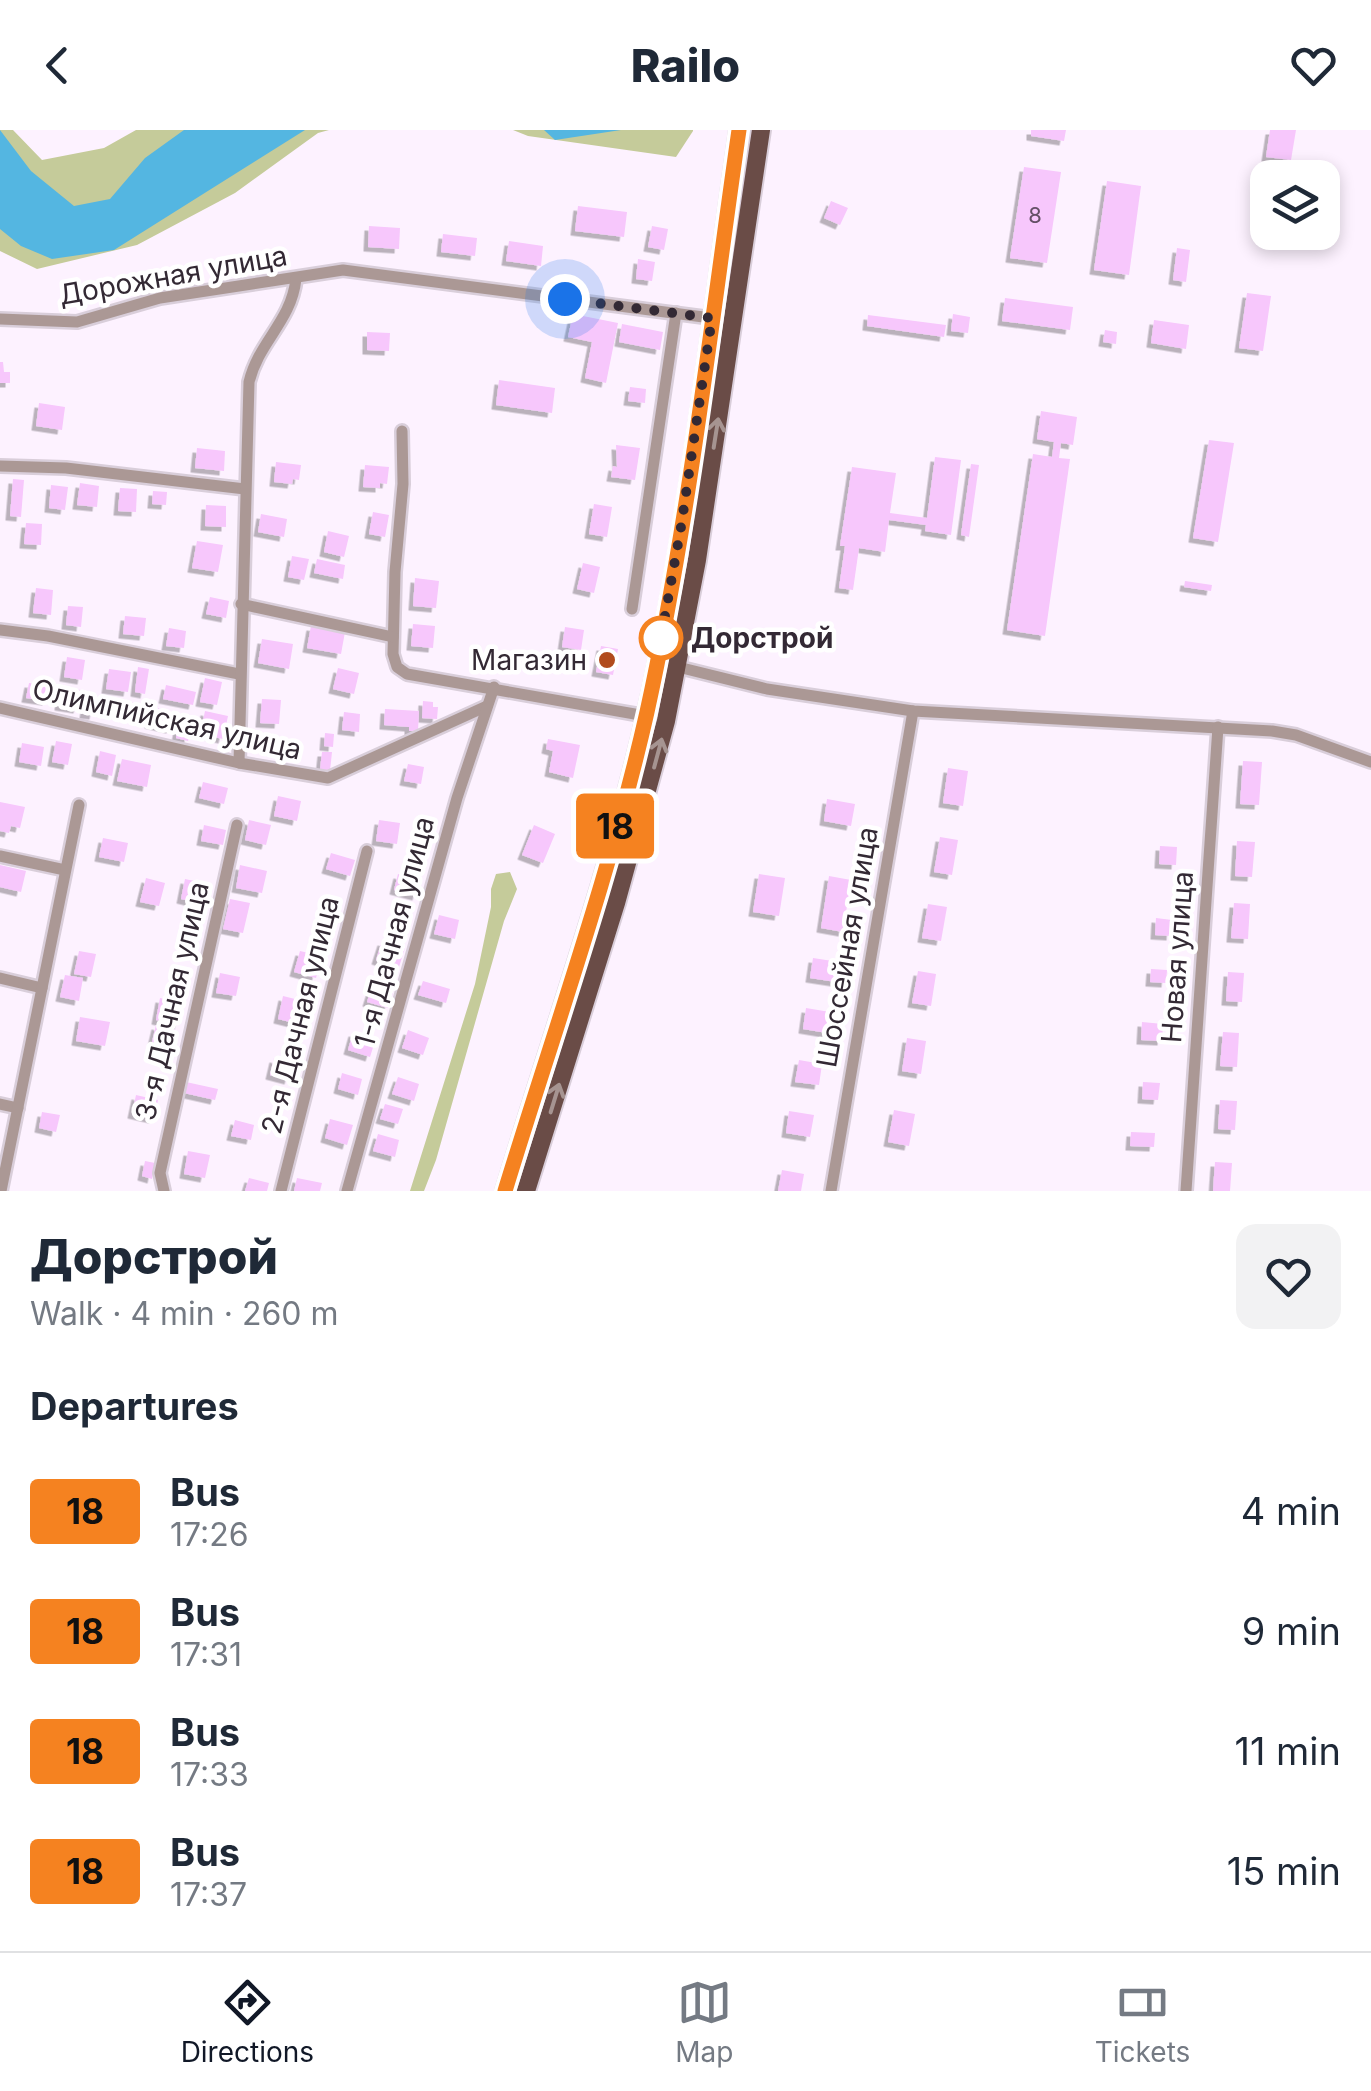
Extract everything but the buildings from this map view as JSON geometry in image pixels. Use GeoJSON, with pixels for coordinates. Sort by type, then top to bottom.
{"type":"FeatureCollection","features":[{"type":"Feature","properties":{"kind":"main road"},"geometry":{"type":"LineString","coordinates":[[505,1191],[646,716],[681,527],[739,130]]}},
{"type":"Feature","properties":{"kind":"main road"},"geometry":{"type":"LineString","coordinates":[[526,1191],[616,903],[678,667],[760,130]]}},
{"type":"Feature","properties":{"kind":"street","name":"Дорожная улица"},"geometry":{"type":"LineString","coordinates":[[0,319],[77,322],[160,298],[342,270],[712,318]]}},
{"type":"Feature","properties":{"kind":"street"},"geometry":{"type":"LineString","coordinates":[[239,763],[249,382],[260,350],[287,315],[296,278]]}},
{"type":"Feature","properties":{"kind":"street"},"geometry":{"type":"LineString","coordinates":[[632,609],[676,314]]}},
{"type":"Feature","properties":{"kind":"street"},"geometry":{"type":"LineString","coordinates":[[402,430],[403,484],[392,654],[397,667],[407,674],[646,716]]}},
{"type":"Feature","properties":{"kind":"street"},"geometry":{"type":"LineString","coordinates":[[0,466],[66,468],[245,488]]}},
{"type":"Feature","properties":{"kind":"street"},"geometry":{"type":"LineString","coordinates":[[242,604],[393,637]]}},
{"type":"Feature","properties":{"kind":"street"},"geometry":{"type":"LineString","coordinates":[[0,630],[239,674]]}},
{"type":"Feature","properties":{"kind":"street"},"geometry":{"type":"LineString","coordinates":[[678,667],[767,689],[913,711],[1218,727],[1296,735],[1371,762]]}},
{"type":"Feature","properties":{"kind":"street","name":"1-я Дачная улица"},"geometry":{"type":"LineString","coordinates":[[347,1191],[457,798],[494,687]]}},
{"type":"Feature","properties":{"kind":"street","name":"Олимпийская улица"},"geometry":{"type":"LineString","coordinates":[[0,708],[239,763],[328,778],[487,706]]}},
{"type":"Feature","properties":{"kind":"street","name":"Шоссейная улица"},"geometry":{"type":"LineString","coordinates":[[832,1191],[913,711]]}},
{"type":"Feature","properties":{"kind":"street","name":"Новая улица"},"geometry":{"type":"LineString","coordinates":[[1186,1191],[1218,727]]}},
{"type":"Feature","properties":{"kind":"street"},"geometry":{"type":"LineString","coordinates":[[1,1191],[79,804]]}},
{"type":"Feature","properties":{"kind":"street","name":"3-я Дачная улица"},"geometry":{"type":"LineString","coordinates":[[162,1189],[160,1173],[237,825]]}},
{"type":"Feature","properties":{"kind":"street","name":"2-я Дачная улица"},"geometry":{"type":"LineString","coordinates":[[282,1191],[367,852]]}},
{"type":"Feature","properties":{"kind":"street"},"geometry":{"type":"LineString","coordinates":[[0,856],[65,870]]}},
{"type":"Feature","properties":{"kind":"street"},"geometry":{"type":"LineString","coordinates":[[0,978],[42,988]]}},
{"type":"Feature","properties":{"kind":"street"},"geometry":{"type":"LineString","coordinates":[[0,1104],[18,1108]]}},
{"type":"Feature","properties":{"kind":"green space"},"geometry":{"type":"Polygon","coordinates":[[[0,130],[13,130],[42,160],[104,148],[136,130],[329,130],[318,133],[235,193],[137,245],[37,269],[0,251],[0,130]]]}},
{"type":"Feature","properties":{"kind":"green space"},"geometry":{"type":"Polygon","coordinates":[[[513,130],[693,131],[676,157],[528,136],[513,130]]]}},
{"type":"Feature","properties":{"kind":"green space"},"geometry":{"type":"Polygon","coordinates":[[[510,872],[517,889],[504,921],[436,1160],[424,1191],[410,1191],[475,984],[491,889],[496,874],[510,872]]]}},
{"type":"Feature","properties":{"kind":"water"},"geometry":{"type":"Polygon","coordinates":[[[0,130],[31,171],[74,206],[110,199],[145,158],[184,130],[305,130],[114,250],[52,259],[21,246],[0,229],[0,130]]]}},
{"type":"Feature","properties":{"kind":"water"},"geometry":{"type":"Polygon","coordinates":[[[544,130],[621,130],[555,140],[544,130]]]}},
{"type":"Feature","properties":{"kind":"bus line","name":"18"},"geometry":{"type":"LineString","coordinates":[[505,1191],[646,716],[681,527],[739,130]]}},
{"type":"Feature","properties":{"kind":"place","name":"Дорстрой"},"geometry":{"type":"Point","coordinates":[661,638]}},
{"type":"Feature","properties":{"kind":"place","name":"Магазин"},"geometry":{"type":"Point","coordinates":[607,660]}},
{"type":"Feature","properties":{"kind":"route"},"geometry":{"type":"LineString","coordinates":[[565,299],[712,318],[661,638]]}}]}
